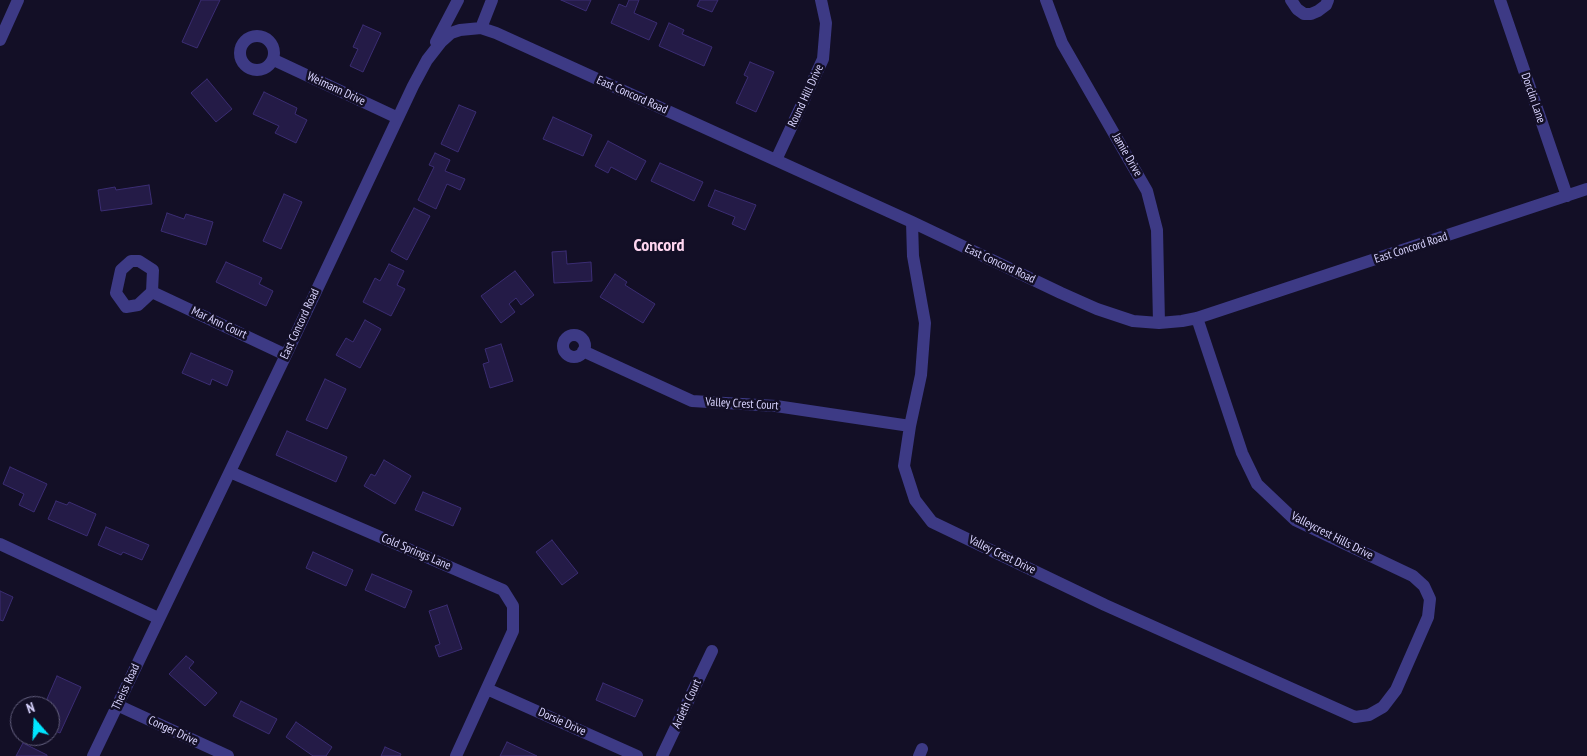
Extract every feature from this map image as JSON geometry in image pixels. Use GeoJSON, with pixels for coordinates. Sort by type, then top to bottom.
{"type":"FeatureCollection","features":[{"type":"Feature","properties":{"kind":"street"},"geometry":{"type":"LineString","coordinates":[[0,40],[18,0]]}},
{"type":"Feature","properties":{"kind":"street"},"geometry":{"type":"LineString","coordinates":[[459,0],[460,30]]}},
{"type":"Feature","properties":{"kind":"street"},"geometry":{"type":"LineString","coordinates":[[427,60],[459,0]]}},
{"type":"Feature","properties":{"kind":"street"},"geometry":{"type":"LineString","coordinates":[[481,28],[492,0]]}},
{"type":"Feature","properties":{"kind":"street","name":"Round Hill Drive"},"geometry":{"type":"LineString","coordinates":[[776,160],[823,59],[826,23],[821,0]]}},
{"type":"Feature","properties":{"kind":"street","name":"Jamie Drive"},"geometry":{"type":"LineString","coordinates":[[1046,0],[1062,43],[1148,191],[1157,230],[1159,323]]}},
{"type":"Feature","properties":{"kind":"street"},"geometry":{"type":"LineString","coordinates":[[1291,0],[1297,9],[1304,14],[1318,11],[1326,5],[1328,0]]}},
{"type":"Feature","properties":{"kind":"street","name":"Dorclin Lane"},"geometry":{"type":"LineString","coordinates":[[1500,0],[1567,196]]}},
{"type":"Feature","properties":{"kind":"street","name":"East Concord Road"},"geometry":{"type":"LineString","coordinates":[[158,618],[427,60],[441,42],[451,33],[460,30],[481,28],[496,33],[912,222],[1097,309],[1134,321],[1159,323],[1197,318],[1587,189]]}},
{"type":"Feature","properties":{"kind":"street","name":"Weimann Drive"},"geometry":{"type":"LineString","coordinates":[[274,60],[398,118]]}},
{"type":"Feature","properties":{"kind":"street","name":"Valley Crest Drive"},"geometry":{"type":"LineString","coordinates":[[912,222],[913,256],[925,323],[921,375],[904,466],[915,500],[932,522],[1104,604],[1354,716]]}},
{"type":"Feature","properties":{"kind":"street","name":"Mar Ann Court"},"geometry":{"type":"LineString","coordinates":[[152,292],[286,355]]}},
{"type":"Feature","properties":{"kind":"street","name":"Valleycrest Hills Drive"},"geometry":{"type":"LineString","coordinates":[[1197,318],[1242,453],[1257,484],[1295,520],[1414,576],[1424,586],[1430,599],[1428,617],[1396,690],[1383,707],[1369,715],[1354,716]]}},
{"type":"Feature","properties":{"kind":"street","name":"Valley Crest Court"},"geometry":{"type":"LineString","coordinates":[[583,351],[692,401],[776,406],[910,426]]}},
{"type":"Feature","properties":{"kind":"street","name":"Cold Springs Lane"},"geometry":{"type":"LineString","coordinates":[[230,472],[503,590],[513,606],[513,631],[487,689]]}},
{"type":"Feature","properties":{"kind":"street"},"geometry":{"type":"LineString","coordinates":[[0,544],[158,618]]}},
{"type":"Feature","properties":{"kind":"street","name":"Theiss Road"},"geometry":{"type":"LineString","coordinates":[[92,756],[158,618]]}},
{"type":"Feature","properties":{"kind":"street","name":"Ardeth Court"},"geometry":{"type":"LineString","coordinates":[[662,756],[712,651]]}},
{"type":"Feature","properties":{"kind":"street"},"geometry":{"type":"LineString","coordinates":[[456,756],[487,689]]}},
{"type":"Feature","properties":{"kind":"street","name":"Dorsie Drive"},"geometry":{"type":"LineString","coordinates":[[487,689],[637,756]]}},
{"type":"Feature","properties":{"kind":"street","name":"Conger Drive"},"geometry":{"type":"LineString","coordinates":[[117,705],[228,756]]}},
{"type":"Feature","properties":{"kind":"building"},"geometry":{"type":"Polygon","coordinates":[[[201,0],[220,0],[197,48],[182,42],[201,0]]]}},
{"type":"Feature","properties":{"kind":"building"},"geometry":{"type":"Polygon","coordinates":[[[561,0],[591,0],[586,11],[561,0]]]}},
{"type":"Feature","properties":{"kind":"building"},"geometry":{"type":"Polygon","coordinates":[[[629,0],[639,0],[634,13],[657,23],[649,40],[611,23],[619,4],[626,7],[629,0]]]}},
{"type":"Feature","properties":{"kind":"building"},"geometry":{"type":"Polygon","coordinates":[[[700,0],[718,0],[712,12],[697,6],[700,0]]]}},
{"type":"Feature","properties":{"kind":"building"},"geometry":{"type":"Polygon","coordinates":[[[669,23],[684,30],[682,34],[712,47],[704,66],[659,46],[669,23]]]}},
{"type":"Feature","properties":{"kind":"building"},"geometry":{"type":"Polygon","coordinates":[[[363,25],[381,33],[363,72],[350,66],[358,49],[353,47],[363,25]]]}},
{"type":"Feature","properties":{"kind":"building"},"geometry":{"type":"Polygon","coordinates":[[[750,62],[774,72],[756,112],[736,103],[748,77],[744,75],[750,62]]]}},
{"type":"Feature","properties":{"kind":"building"},"geometry":{"type":"Polygon","coordinates":[[[207,79],[232,109],[216,122],[191,93],[207,79]]]}},
{"type":"Feature","properties":{"kind":"building"},"geometry":{"type":"Polygon","coordinates":[[[264,92],[297,108],[295,114],[307,120],[296,143],[275,133],[279,126],[253,114],[264,92]]]}},
{"type":"Feature","properties":{"kind":"building"},"geometry":{"type":"Polygon","coordinates":[[[459,105],[476,112],[458,152],[441,144],[459,105]]]}},
{"type":"Feature","properties":{"kind":"building"},"geometry":{"type":"Polygon","coordinates":[[[553,117],[592,135],[583,156],[543,139],[553,117]]]}},
{"type":"Feature","properties":{"kind":"building"},"geometry":{"type":"Polygon","coordinates":[[[608,141],[646,161],[636,180],[611,167],[608,173],[595,166],[608,141]]]}},
{"type":"Feature","properties":{"kind":"building"},"geometry":{"type":"Polygon","coordinates":[[[435,153],[450,160],[445,171],[465,179],[460,190],[447,184],[436,209],[418,200],[434,167],[429,165],[435,153]]]}},
{"type":"Feature","properties":{"kind":"building"},"geometry":{"type":"Polygon","coordinates":[[[660,163],[703,182],[694,201],[651,181],[660,163]]]}},
{"type":"Feature","properties":{"kind":"building"},"geometry":{"type":"Polygon","coordinates":[[[149,185],[152,204],[101,211],[98,190],[115,187],[116,190],[149,185]]]}},
{"type":"Feature","properties":{"kind":"building"},"geometry":{"type":"Polygon","coordinates":[[[715,190],[756,205],[745,230],[732,224],[735,217],[708,206],[715,190]]]}},
{"type":"Feature","properties":{"kind":"building"},"geometry":{"type":"Polygon","coordinates":[[[284,194],[302,202],[281,249],[263,241],[284,194]]]}},
{"type":"Feature","properties":{"kind":"building"},"geometry":{"type":"Polygon","coordinates":[[[414,208],[430,216],[407,260],[391,251],[414,208]]]}},
{"type":"Feature","properties":{"kind":"building"},"geometry":{"type":"Polygon","coordinates":[[[167,213],[184,219],[186,214],[213,222],[206,245],[161,231],[167,213]]]}},
{"type":"Feature","properties":{"kind":"building"},"geometry":{"type":"Polygon","coordinates":[[[566,251],[567,264],[591,262],[592,281],[554,283],[552,252],[566,251]]]}},
{"type":"Feature","properties":{"kind":"building"},"geometry":{"type":"Polygon","coordinates":[[[226,262],[262,278],[259,284],[273,291],[266,306],[216,282],[226,262]]]}},
{"type":"Feature","properties":{"kind":"building"},"geometry":{"type":"Polygon","coordinates":[[[389,264],[404,271],[397,285],[405,289],[391,316],[363,302],[375,278],[380,281],[389,264]]]}},
{"type":"Feature","properties":{"kind":"building"},"geometry":{"type":"Polygon","coordinates":[[[515,271],[534,295],[521,305],[516,298],[509,304],[515,312],[501,323],[481,296],[515,271]]]}},
{"type":"Feature","properties":{"kind":"building"},"geometry":{"type":"Polygon","coordinates":[[[615,274],[627,282],[625,285],[655,304],[643,323],[600,297],[615,274]]]}},
{"type":"Feature","properties":{"kind":"building"},"geometry":{"type":"Polygon","coordinates":[[[365,320],[381,329],[360,368],[336,355],[346,338],[353,342],[365,320]]]}},
{"type":"Feature","properties":{"kind":"building"},"geometry":{"type":"Polygon","coordinates":[[[501,344],[513,381],[490,388],[483,364],[489,362],[485,349],[501,344]]]}},
{"type":"Feature","properties":{"kind":"building"},"geometry":{"type":"Polygon","coordinates":[[[191,353],[233,371],[227,386],[212,379],[210,385],[182,373],[191,353]]]}},
{"type":"Feature","properties":{"kind":"building"},"geometry":{"type":"Polygon","coordinates":[[[325,379],[346,389],[327,429],[306,420],[325,379]]]}},
{"type":"Feature","properties":{"kind":"building"},"geometry":{"type":"Polygon","coordinates":[[[287,431],[347,457],[336,482],[276,455],[287,431]]]}},
{"type":"Feature","properties":{"kind":"building"},"geometry":{"type":"Polygon","coordinates":[[[384,460],[411,476],[395,504],[364,486],[371,474],[375,476],[384,460]]]}},
{"type":"Feature","properties":{"kind":"building"},"geometry":{"type":"Polygon","coordinates":[[[10,467],[47,484],[34,512],[19,505],[24,494],[3,484],[10,467]]]}},
{"type":"Feature","properties":{"kind":"building"},"geometry":{"type":"Polygon","coordinates":[[[423,492],[461,508],[453,526],[415,510],[423,492]]]}},
{"type":"Feature","properties":{"kind":"building"},"geometry":{"type":"Polygon","coordinates":[[[56,501],[67,505],[69,502],[96,514],[87,536],[48,519],[56,501]]]}},
{"type":"Feature","properties":{"kind":"building"},"geometry":{"type":"Polygon","coordinates":[[[106,527],[149,545],[142,560],[123,552],[121,555],[98,545],[106,527]]]}},
{"type":"Feature","properties":{"kind":"building"},"geometry":{"type":"Polygon","coordinates":[[[552,540],[578,573],[562,585],[536,552],[552,540]]]}},
{"type":"Feature","properties":{"kind":"building"},"geometry":{"type":"Polygon","coordinates":[[[313,552],[353,570],[346,586],[306,568],[313,552]]]}},
{"type":"Feature","properties":{"kind":"building"},"geometry":{"type":"Polygon","coordinates":[[[372,574],[412,591],[405,608],[365,590],[372,574]]]}},
{"type":"Feature","properties":{"kind":"building"},"geometry":{"type":"Polygon","coordinates":[[[0,591],[13,597],[3,621],[0,620],[0,591]]]}},
{"type":"Feature","properties":{"kind":"building"},"geometry":{"type":"Polygon","coordinates":[[[447,605],[462,649],[439,657],[435,646],[440,644],[429,611],[447,605]]]}},
{"type":"Feature","properties":{"kind":"building"},"geometry":{"type":"Polygon","coordinates":[[[186,656],[194,662],[189,668],[217,693],[205,706],[169,674],[186,656]]]}},
{"type":"Feature","properties":{"kind":"building"},"geometry":{"type":"Polygon","coordinates":[[[57,676],[81,687],[60,733],[60,696],[48,696],[57,676]]]}},
{"type":"Feature","properties":{"kind":"building"},"geometry":{"type":"Polygon","coordinates":[[[603,683],[643,700],[635,717],[596,700],[603,683]]]}},
{"type":"Feature","properties":{"kind":"building"},"geometry":{"type":"Polygon","coordinates":[[[241,701],[277,719],[269,734],[233,716],[241,701]]]}},
{"type":"Feature","properties":{"kind":"building"},"geometry":{"type":"Polygon","coordinates":[[[296,722],[332,747],[326,756],[313,756],[286,737],[296,722]]]}},
{"type":"Feature","properties":{"kind":"building"},"geometry":{"type":"Polygon","coordinates":[[[507,742],[537,756],[500,756],[507,742]]]}},
{"type":"Feature","properties":{"kind":"building"},"geometry":{"type":"Polygon","coordinates":[[[21,746],[29,746],[47,755],[47,756],[16,756],[21,746]]]}},
{"type":"Feature","properties":{"kind":"building"},"geometry":{"type":"Polygon","coordinates":[[[385,747],[401,754],[400,756],[381,756],[385,747]]]}},
{"type":"Feature","properties":{"kind":"district","name":"Concord"},"geometry":{"type":"Point","coordinates":[659,246]}}]}
